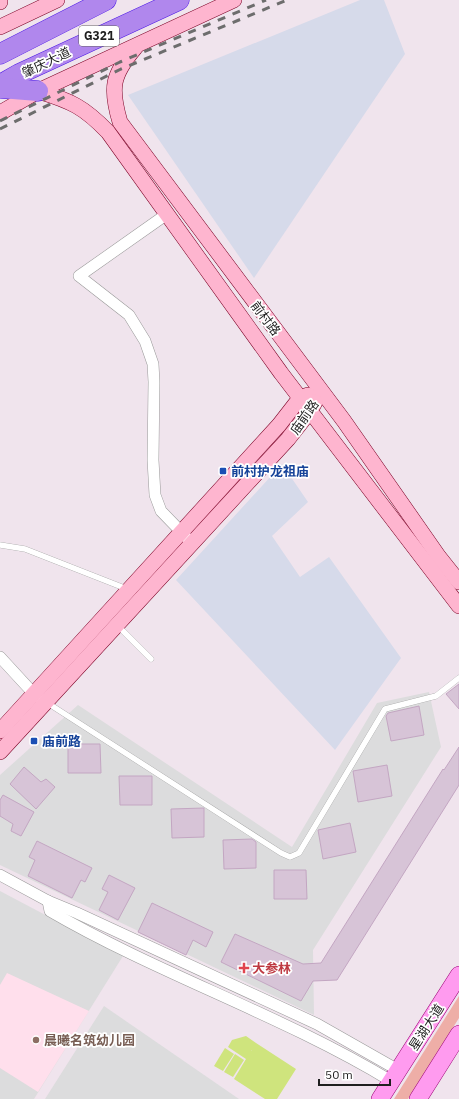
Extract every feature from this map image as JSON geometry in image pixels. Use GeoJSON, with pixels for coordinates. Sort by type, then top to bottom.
{"type":"FeatureCollection","features":[{"type":"Feature","properties":{"kind":"highway","name":"G321"},"geometry":{"type":"LineString","coordinates":[[3,52],[106,0]]}},
{"type":"Feature","properties":{"kind":"highway","name":"肇庆大道"},"geometry":{"type":"LineString","coordinates":[[0,87],[19,74],[179,0]]}},
{"type":"Feature","properties":{"kind":"highway"},"geometry":{"type":"LineString","coordinates":[[3,52],[19,74]]}},
{"type":"Feature","properties":{"kind":"highway"},"geometry":{"type":"LineString","coordinates":[[0,87],[38,91]]}},
{"type":"Feature","properties":{"kind":"main road","name":"星湖大道"},"geometry":{"type":"LineString","coordinates":[[380,1099],[459,976]]}},
{"type":"Feature","properties":{"kind":"main road"},"geometry":{"type":"LineString","coordinates":[[418,1099],[459,1034]]}},
{"type":"Feature","properties":{"kind":"street"},"geometry":{"type":"LineString","coordinates":[[0,27],[57,0]]}},
{"type":"Feature","properties":{"kind":"street"},"geometry":{"type":"LineString","coordinates":[[0,112],[38,91],[135,48],[234,0]]}},
{"type":"Feature","properties":{"kind":"street","name":"前村路"},"geometry":{"type":"LineString","coordinates":[[135,48],[122,63],[115,78],[114,101],[120,122],[321,391],[439,557],[459,582]]}},
{"type":"Feature","properties":{"kind":"street","name":"前村路"},"geometry":{"type":"LineString","coordinates":[[38,91],[66,99],[86,111],[108,132],[300,398],[459,606]]}},
{"type":"Feature","properties":{"kind":"street"},"geometry":{"type":"LineString","coordinates":[[167,214],[79,276],[130,315],[145,342],[153,364],[153,460],[155,496],[161,512],[192,543]]}},
{"type":"Feature","properties":{"kind":"street","name":"庙前路"},"geometry":{"type":"LineString","coordinates":[[0,752],[40,698],[129,590],[279,426],[300,398],[321,391]]}},
{"type":"Feature","properties":{"kind":"street","name":"庙前路"},"geometry":{"type":"LineString","coordinates":[[0,731],[40,698],[117,625],[288,439],[310,411],[321,391]]}},
{"type":"Feature","properties":{"kind":"street"},"geometry":{"type":"LineString","coordinates":[[0,657],[40,698]]}},
{"type":"Feature","properties":{"kind":"street"},"geometry":{"type":"LineString","coordinates":[[0,875],[48,901],[317,1024],[395,1075]]}},
{"type":"Feature","properties":{"kind":"lane"},"geometry":{"type":"LineString","coordinates":[[0,545],[25,549],[129,590]]}},
{"type":"Feature","properties":{"kind":"lane"},"geometry":{"type":"LineString","coordinates":[[117,625],[151,659]]}},
{"type":"Feature","properties":{"kind":"lane"},"geometry":{"type":"LineString","coordinates":[[40,698],[281,853],[290,857],[299,853],[385,709],[436,696],[459,678]]}},
{"type":"Feature","properties":{"kind":"shaded area"},"geometry":{"type":"Polygon","coordinates":[[[360,0],[384,0],[405,54],[254,278],[128,95],[360,0]]]}},
{"type":"Feature","properties":{"kind":"shaded area"},"geometry":{"type":"Polygon","coordinates":[[[282,464],[308,502],[272,536],[300,577],[329,557],[401,658],[335,750],[176,580],[282,464]]]}},
{"type":"Feature","properties":{"kind":"shaded area"},"geometry":{"type":"Polygon","coordinates":[[[429,692],[441,747],[313,950],[314,1015],[0,865],[0,775],[78,705],[292,847],[377,703],[429,692]]]}},
{"type":"Feature","properties":{"kind":"shaded area"},"geometry":{"type":"Polygon","coordinates":[[[0,891],[123,956],[34,1099],[0,1099],[0,891]]]}},
{"type":"Feature","properties":{"kind":"shaded area","name":"晨曦名筑幼儿园"},"geometry":{"type":"Polygon","coordinates":[[[7,973],[89,1011],[38,1092],[0,1068],[0,985],[7,973]]]}},
{"type":"Feature","properties":{"kind":"shaded area"},"geometry":{"type":"Polygon","coordinates":[[[459,996],[459,1018],[408,1099],[394,1099],[459,996]]]}},
{"type":"Feature","properties":{"kind":"shaded area"},"geometry":{"type":"Polygon","coordinates":[[[104,1006],[239,1099],[45,1099],[104,1006]]]}},
{"type":"Feature","properties":{"kind":"green space"},"geometry":{"type":"Polygon","coordinates":[[[246,1036],[296,1069],[277,1099],[265,1099],[234,1079],[246,1059],[228,1047],[232,1040],[246,1036]]]}},
{"type":"Feature","properties":{"kind":"green space"},"geometry":{"type":"Polygon","coordinates":[[[225,1048],[234,1054],[223,1071],[214,1066],[225,1048]]]}},
{"type":"Feature","properties":{"kind":"green space"},"geometry":{"type":"Polygon","coordinates":[[[235,1054],[244,1060],[233,1077],[224,1072],[235,1054]]]}},
{"type":"Feature","properties":{"kind":"building"},"geometry":{"type":"Polygon","coordinates":[[[459,684],[459,709],[446,694],[459,684]]]}},
{"type":"Feature","properties":{"kind":"building"},"geometry":{"type":"Polygon","coordinates":[[[419,706],[424,735],[391,741],[386,716],[388,713],[419,706]]]}},
{"type":"Feature","properties":{"kind":"building"},"geometry":{"type":"Polygon","coordinates":[[[68,744],[100,744],[101,773],[68,773],[68,744]]]}},
{"type":"Feature","properties":{"kind":"building"},"geometry":{"type":"Polygon","coordinates":[[[459,747],[459,785],[337,980],[313,981],[301,1001],[221,962],[235,934],[303,964],[321,963],[443,769],[444,770],[459,747]]]}},
{"type":"Feature","properties":{"kind":"building"},"geometry":{"type":"Polygon","coordinates":[[[387,765],[392,796],[358,802],[353,771],[387,765]]]}},
{"type":"Feature","properties":{"kind":"building"},"geometry":{"type":"Polygon","coordinates":[[[24,767],[41,782],[46,779],[55,787],[36,809],[10,784],[24,767]]]}},
{"type":"Feature","properties":{"kind":"building"},"geometry":{"type":"Polygon","coordinates":[[[119,776],[152,776],[152,805],[120,805],[119,776]]]}},
{"type":"Feature","properties":{"kind":"building"},"geometry":{"type":"Polygon","coordinates":[[[3,795],[34,812],[21,836],[11,831],[13,824],[0,816],[0,800],[3,795]]]}},
{"type":"Feature","properties":{"kind":"building"},"geometry":{"type":"Polygon","coordinates":[[[204,808],[204,837],[172,838],[171,809],[204,808]]]}},
{"type":"Feature","properties":{"kind":"building"},"geometry":{"type":"Polygon","coordinates":[[[350,823],[356,852],[323,859],[318,830],[350,823]]]}},
{"type":"Feature","properties":{"kind":"building"},"geometry":{"type":"Polygon","coordinates":[[[252,839],[256,842],[256,868],[224,869],[223,840],[252,839]]]}},
{"type":"Feature","properties":{"kind":"building"},"geometry":{"type":"Polygon","coordinates":[[[37,841],[92,868],[85,882],[81,880],[72,898],[28,876],[35,860],[29,857],[37,841]]]}},
{"type":"Feature","properties":{"kind":"building"},"geometry":{"type":"Polygon","coordinates":[[[274,870],[306,870],[307,899],[274,899],[274,870]]]}},
{"type":"Feature","properties":{"kind":"building"},"geometry":{"type":"Polygon","coordinates":[[[109,875],[135,888],[118,920],[99,910],[108,892],[102,889],[109,875]]]}},
{"type":"Feature","properties":{"kind":"building"},"geometry":{"type":"Polygon","coordinates":[[[152,903],[213,932],[206,947],[193,940],[186,955],[138,932],[152,903]]]}},
{"type":"Feature","properties":{"kind":"railway"},"geometry":{"type":"LineString","coordinates":[[0,121],[120,62],[266,0]]}},
{"type":"Feature","properties":{"kind":"railway"},"geometry":{"type":"LineString","coordinates":[[0,129],[121,69],[287,0]]}},
{"type":"Feature","properties":{"kind":"place","name":"前村护龙祖庙"},"geometry":{"type":"Point","coordinates":[223,471]}},
{"type":"Feature","properties":{"kind":"place","name":"庙前路"},"geometry":{"type":"Point","coordinates":[34,741]}},
{"type":"Feature","properties":{"kind":"place","name":"大参林"},"geometry":{"type":"Point","coordinates":[244,968]}},
{"type":"Feature","properties":{"kind":"place","name":"晨曦名筑幼儿园"},"geometry":{"type":"Point","coordinates":[36,1040]}}]}
